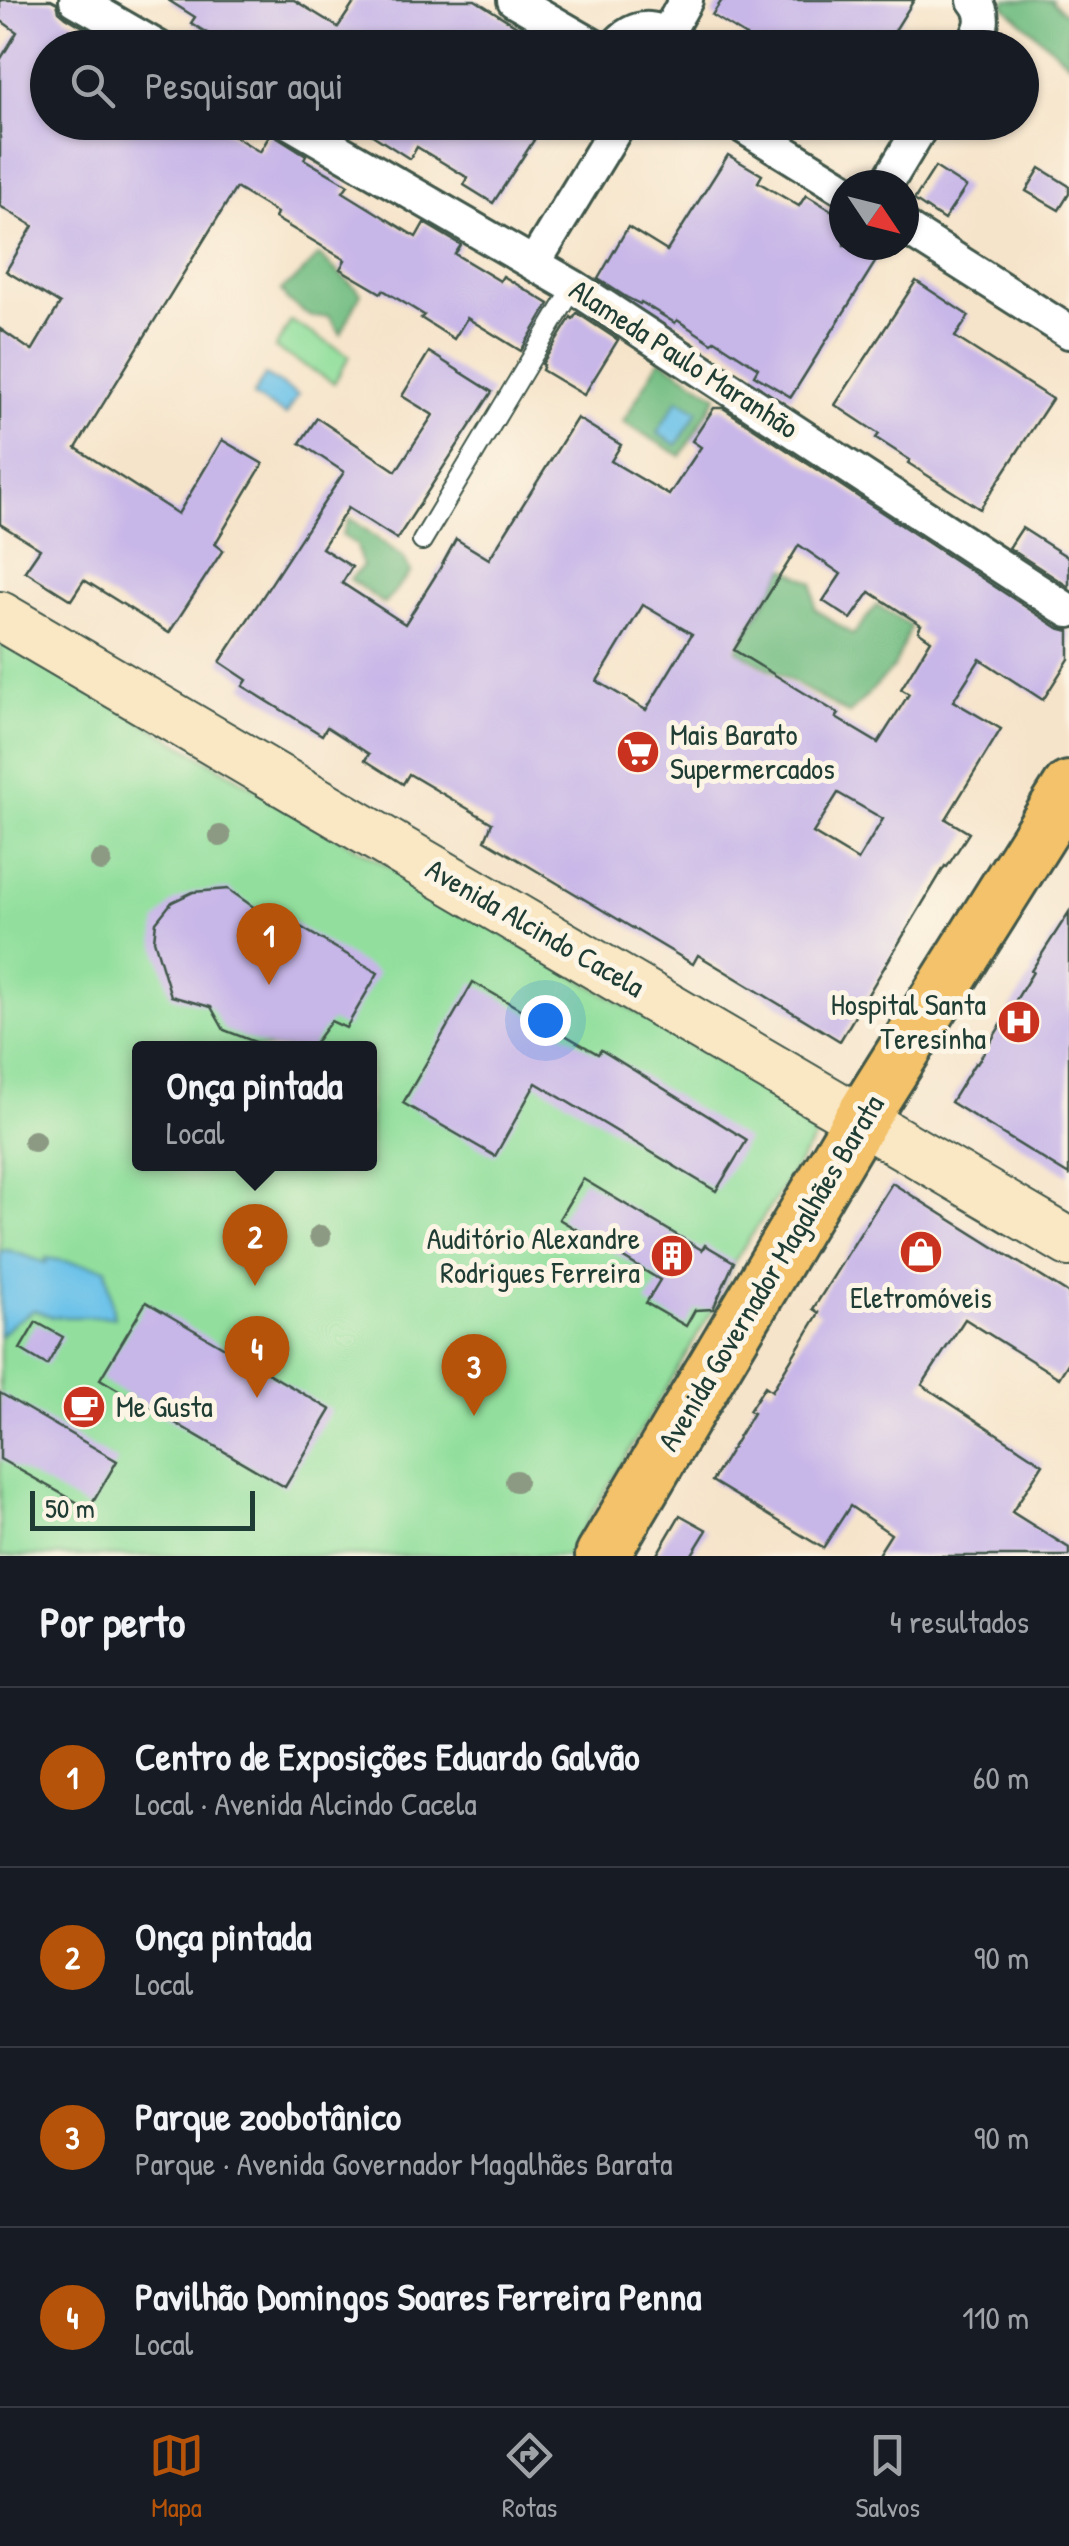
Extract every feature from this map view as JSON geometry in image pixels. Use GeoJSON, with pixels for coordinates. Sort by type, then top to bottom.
{"type":"FeatureCollection","features":[{"type":"Feature","properties":{"kind":"main road","name":"Avenida Alcindo Cacela"},"geometry":{"type":"LineString","coordinates":[[0,616],[1069,1242]]}},
{"type":"Feature","properties":{"kind":"main road","name":"Avenida Governador Magalhães Barata"},"geometry":{"type":"LineString","coordinates":[[602,1556],[861,1120],[1069,788]]}},
{"type":"Feature","properties":{"kind":"street"},"geometry":{"type":"LineString","coordinates":[[76,0],[127,30]]}},
{"type":"Feature","properties":{"kind":"street"},"geometry":{"type":"LineString","coordinates":[[514,0],[566,30]]}},
{"type":"Feature","properties":{"kind":"street"},"geometry":{"type":"LineString","coordinates":[[679,30],[686,0]]}},
{"type":"Feature","properties":{"kind":"street"},"geometry":{"type":"LineString","coordinates":[[974,0],[983,19],[980,30]]}},
{"type":"Feature","properties":{"kind":"street","name":"Alameda Paulo Maranhão"},"geometry":{"type":"LineString","coordinates":[[320,140],[574,287],[1069,612]]}},
{"type":"Feature","properties":{"kind":"street"},"geometry":{"type":"LineString","coordinates":[[534,263],[609,140]]}},
{"type":"Feature","properties":{"kind":"street"},"geometry":{"type":"LineString","coordinates":[[765,140],[829,180]]}},
{"type":"Feature","properties":{"kind":"street"},"geometry":{"type":"LineString","coordinates":[[895,170],[913,140]]}},
{"type":"Feature","properties":{"kind":"street"},"geometry":{"type":"LineString","coordinates":[[919,237],[1069,332]]}},
{"type":"Feature","properties":{"kind":"lane"},"geometry":{"type":"LineString","coordinates":[[422,541],[574,287]]}},
{"type":"Feature","properties":{"kind":"green space"},"geometry":{"type":"Polygon","coordinates":[[[1006,0],[1053,0],[1069,16],[1069,63],[1039,37],[1039,30],[1031,30],[1003,5],[1006,0]]]}},
{"type":"Feature","properties":{"kind":"green space"},"geometry":{"type":"Polygon","coordinates":[[[319,255],[361,293],[341,334],[329,316],[312,317],[287,300],[281,290],[319,255]]]}},
{"type":"Feature","properties":{"kind":"green space"},"geometry":{"type":"Polygon","coordinates":[[[291,321],[350,356],[334,383],[275,348],[291,321]]]}},
{"type":"Feature","properties":{"kind":"green space"},"geometry":{"type":"Polygon","coordinates":[[[660,359],[717,396],[681,456],[623,422],[660,359]]]}},
{"type":"Feature","properties":{"kind":"green space"},"geometry":{"type":"Polygon","coordinates":[[[350,518],[403,557],[411,572],[384,604],[350,579],[362,567],[357,545],[342,535],[350,518]]]}},
{"type":"Feature","properties":{"kind":"green space"},"geometry":{"type":"Polygon","coordinates":[[[785,568],[813,583],[815,609],[853,635],[877,605],[911,626],[894,667],[849,714],[737,650],[785,568]]]}},
{"type":"Feature","properties":{"kind":"green space"},"geometry":{"type":"Polygon","coordinates":[[[0,638],[825,1123],[734,1262],[713,1309],[567,1556],[0,1556],[0,638]]]}},
{"type":"Feature","properties":{"kind":"water"},"geometry":{"type":"Polygon","coordinates":[[[265,375],[298,395],[286,415],[253,396],[265,375]]]}},
{"type":"Feature","properties":{"kind":"water"},"geometry":{"type":"Polygon","coordinates":[[[678,399],[698,411],[677,445],[657,433],[678,399]]]}},
{"type":"Feature","properties":{"kind":"water"},"geometry":{"type":"Polygon","coordinates":[[[0,1251],[46,1263],[46,1258],[106,1268],[114,1317],[53,1317],[34,1310],[0,1336],[0,1251]]]}},
{"type":"Feature","properties":{"kind":"building"},"geometry":{"type":"Polygon","coordinates":[[[0,0],[51,0],[66,17],[88,30],[30,30],[30,140],[241,140],[260,152],[267,140],[282,140],[306,155],[304,159],[348,185],[343,192],[416,237],[424,223],[461,245],[455,254],[500,281],[503,276],[549,304],[521,351],[467,318],[454,339],[421,318],[424,315],[340,269],[345,260],[275,218],[277,213],[236,188],[76,448],[178,514],[222,440],[263,464],[215,544],[223,550],[169,633],[84,580],[71,600],[25,571],[40,549],[0,524],[0,329],[32,351],[60,304],[6,271],[33,226],[0,206],[0,60],[17,32],[0,20],[0,0]]]}},
{"type":"Feature","properties":{"kind":"building"},"geometry":{"type":"Polygon","coordinates":[[[168,0],[294,0],[338,27],[356,0],[475,0],[523,30],[202,30],[191,23],[195,17],[168,0]]]}},
{"type":"Feature","properties":{"kind":"building"},"geometry":{"type":"Polygon","coordinates":[[[722,0],[914,0],[895,30],[736,30],[712,15],[722,0]]]}},
{"type":"Feature","properties":{"kind":"building"},"geometry":{"type":"Polygon","coordinates":[[[380,140],[534,140],[493,203],[464,185],[468,178],[417,147],[410,159],[380,140]]]}},
{"type":"Feature","properties":{"kind":"building"},"geometry":{"type":"Polygon","coordinates":[[[728,155],[762,175],[758,182],[799,206],[806,195],[829,209],[829,260],[877,260],[791,397],[754,375],[758,368],[715,340],[712,343],[598,279],[628,227],[667,251],[728,155]]]}},
{"type":"Feature","properties":{"kind":"building"},"geometry":{"type":"Polygon","coordinates":[[[935,167],[966,187],[944,220],[919,203],[919,192],[935,167]]]}},
{"type":"Feature","properties":{"kind":"building"},"geometry":{"type":"Polygon","coordinates":[[[1040,168],[1069,186],[1069,194],[1059,210],[1026,191],[1040,168]]]}},
{"type":"Feature","properties":{"kind":"building"},"geometry":{"type":"Polygon","coordinates":[[[916,281],[969,316],[955,337],[1052,399],[980,509],[908,463],[910,460],[876,438],[879,434],[835,405],[916,281]]]}},
{"type":"Feature","properties":{"kind":"building"},"geometry":{"type":"Polygon","coordinates":[[[577,313],[618,340],[584,395],[542,370],[542,364],[577,313]]]}},
{"type":"Feature","properties":{"kind":"building"},"geometry":{"type":"Polygon","coordinates":[[[429,352],[492,392],[397,539],[348,508],[322,548],[352,567],[342,583],[405,624],[456,539],[489,559],[577,418],[621,445],[611,461],[669,495],[701,447],[692,441],[714,408],[723,408],[1058,628],[1069,631],[1069,659],[1043,700],[980,659],[953,701],[1001,729],[946,819],[969,833],[945,866],[840,1041],[698,955],[693,964],[485,840],[492,823],[409,774],[403,784],[365,760],[369,754],[327,727],[322,735],[243,686],[247,680],[220,662],[344,472],[300,443],[317,418],[396,471],[433,415],[402,396],[429,352]],[[799,545],[734,650],[839,714],[836,718],[878,743],[909,694],[901,689],[931,640],[918,631],[921,625],[870,592],[851,619],[823,601],[841,574],[799,545]],[[643,605],[597,681],[646,710],[692,634],[643,605]],[[838,793],[813,833],[858,860],[883,819],[838,793]]]}},
{"type":"Feature","properties":{"kind":"building"},"geometry":{"type":"Polygon","coordinates":[[[1022,528],[1069,558],[1069,587],[1009,548],[1022,528]]]}},
{"type":"Feature","properties":{"kind":"building"},"geometry":{"type":"Polygon","coordinates":[[[228,889],[282,927],[287,919],[378,973],[346,1028],[331,1021],[316,1041],[253,1041],[224,1030],[211,1007],[171,996],[154,940],[156,922],[172,902],[193,892],[228,889]]]}},
{"type":"Feature","properties":{"kind":"building"},"geometry":{"type":"Polygon","coordinates":[[[1069,912],[1069,1175],[951,1102],[1069,912]]]}},
{"type":"Feature","properties":{"kind":"building"},"geometry":{"type":"Polygon","coordinates":[[[473,982],[598,1054],[601,1050],[747,1140],[716,1191],[536,1083],[495,1156],[403,1103],[473,982]]]}},
{"type":"Feature","properties":{"kind":"building","name":"Auditório Alexandre Rodrigues Ferreira"},"geometry":{"type":"Polygon","coordinates":[[[583,1179],[702,1250],[705,1245],[734,1262],[713,1309],[695,1310],[686,1326],[646,1303],[660,1280],[559,1219],[583,1179]]]}},
{"type":"Feature","properties":{"kind":"building"},"geometry":{"type":"Polygon","coordinates":[[[892,1183],[1069,1294],[1069,1362],[1059,1378],[965,1319],[922,1385],[1043,1464],[1012,1512],[1069,1548],[1069,1556],[877,1556],[891,1534],[850,1506],[823,1548],[712,1481],[765,1386],[772,1391],[819,1313],[813,1309],[892,1183]]]}},
{"type":"Feature","properties":{"kind":"building"},"geometry":{"type":"Polygon","coordinates":[[[146,1302],[331,1410],[285,1487],[100,1379],[146,1302]]]}},
{"type":"Feature","properties":{"kind":"building"},"geometry":{"type":"Polygon","coordinates":[[[36,1322],[63,1337],[47,1365],[20,1349],[36,1322]]]}},
{"type":"Feature","properties":{"kind":"building"},"geometry":{"type":"Polygon","coordinates":[[[0,1393],[117,1461],[89,1509],[0,1459],[0,1393]]]}},
{"type":"Feature","properties":{"kind":"building"},"geometry":{"type":"Polygon","coordinates":[[[680,1515],[707,1530],[691,1556],[656,1556],[680,1515]]]}},
{"type":"Feature","properties":{"kind":"place","name":"Mais Barato Supermercados"},"geometry":{"type":"Point","coordinates":[638,752]}},
{"type":"Feature","properties":{"kind":"place","name":"Centro de Exposições Eduardo Galvão"},"geometry":{"type":"Point","coordinates":[269,985]}},
{"type":"Feature","properties":{"kind":"place","name":"Hospital Santa Teresinha"},"geometry":{"type":"Point","coordinates":[1019,1022]}},
{"type":"Feature","properties":{"kind":"place","name":"Eletromóveis"},"geometry":{"type":"Point","coordinates":[921,1252]}},
{"type":"Feature","properties":{"kind":"place","name":"Auditório Alexandre Rodrigues Ferreira"},"geometry":{"type":"Point","coordinates":[672,1256]}},
{"type":"Feature","properties":{"kind":"place","name":"Onça pintada"},"geometry":{"type":"Point","coordinates":[255,1286]}},
{"type":"Feature","properties":{"kind":"place","name":"Pavilhão Domingos Soares Ferreira Penna"},"geometry":{"type":"Point","coordinates":[257,1398]}},
{"type":"Feature","properties":{"kind":"place","name":"Me Gusta"},"geometry":{"type":"Point","coordinates":[84,1407]}},
{"type":"Feature","properties":{"kind":"place","name":"Parque zoobotânico"},"geometry":{"type":"Point","coordinates":[474,1416]}}]}
